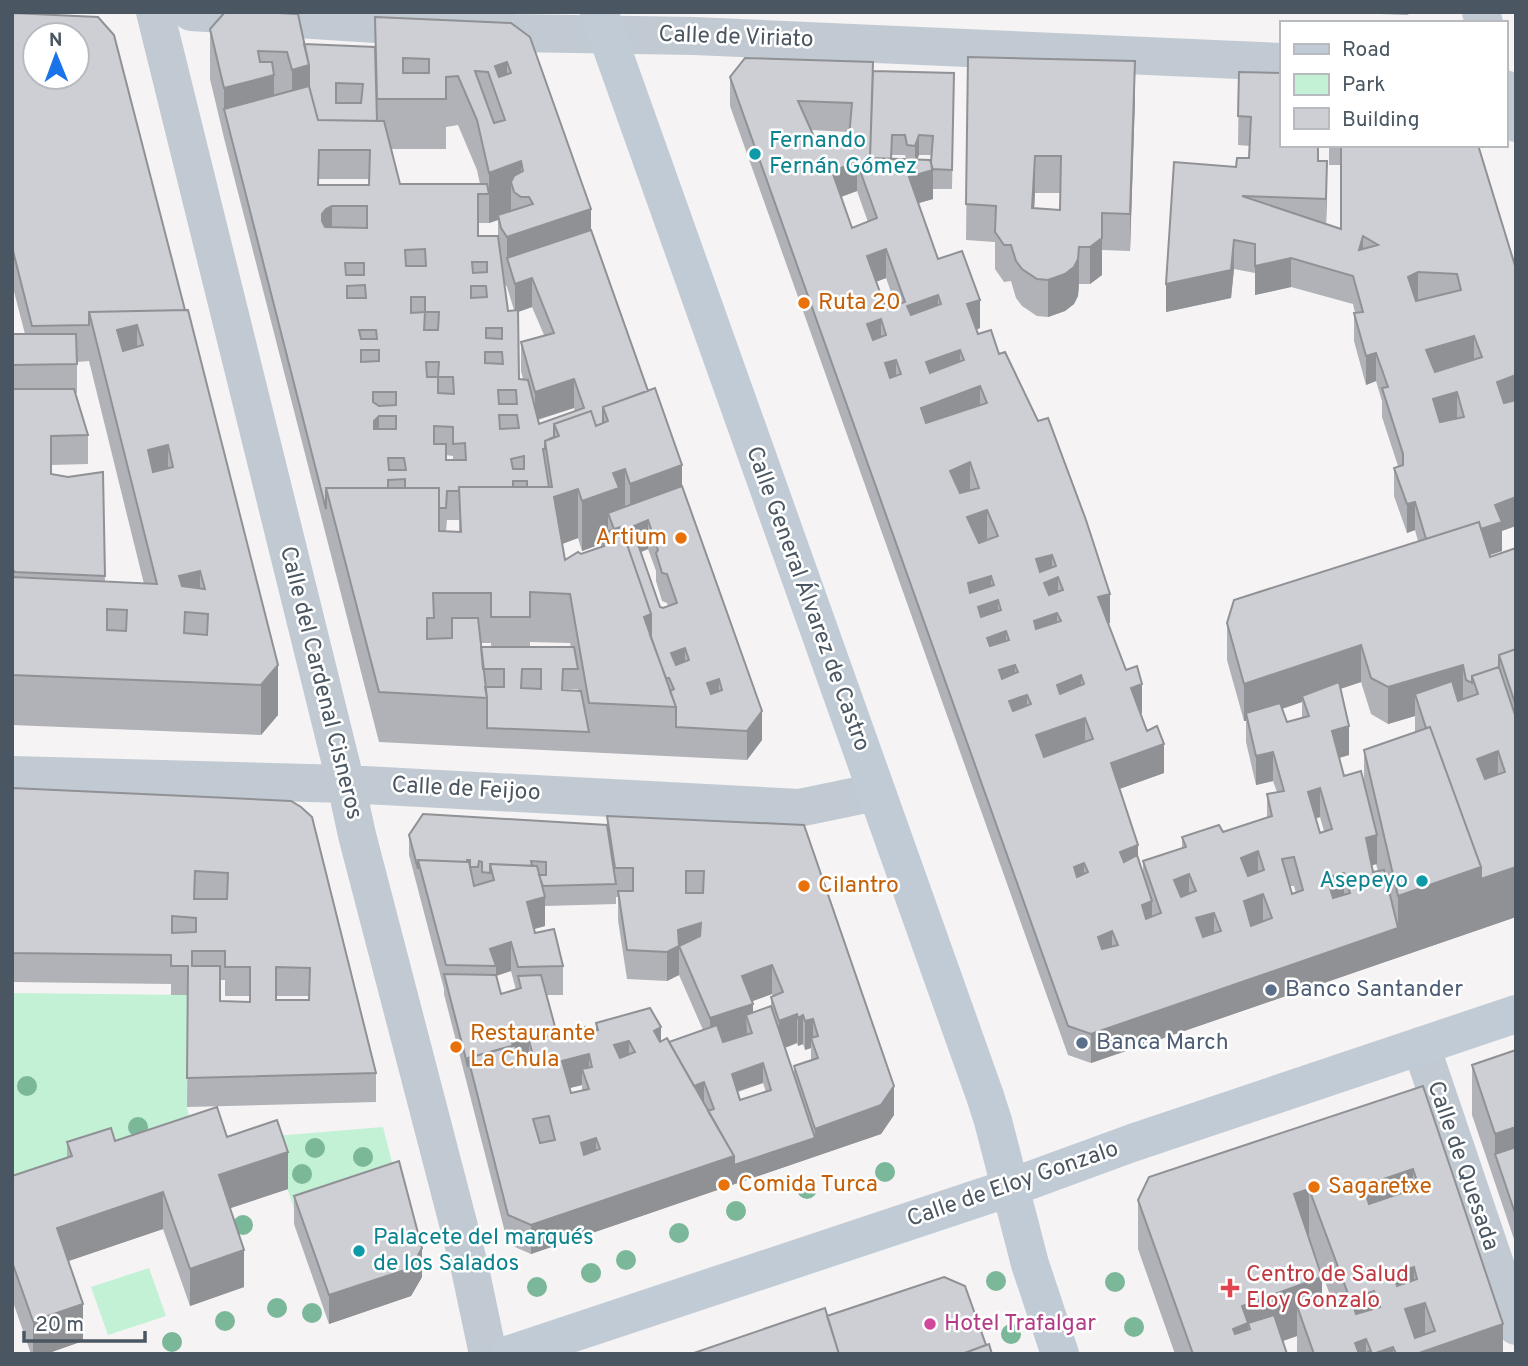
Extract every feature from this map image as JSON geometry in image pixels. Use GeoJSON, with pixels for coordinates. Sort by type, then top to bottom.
{"type":"FeatureCollection","features":[{"type":"Feature","properties":{"kind":"street","name":"Calle del Cardenal Cisneros"},"geometry":{"type":"LineString","coordinates":[[155,12],[357,835],[470,1269],[488,1354]]}},
{"type":"Feature","properties":{"kind":"street","name":"Calle de Viriato"},"geometry":{"type":"LineString","coordinates":[[191,12],[514,33],[603,23],[1280,62]]}},
{"type":"Feature","properties":{"kind":"street","name":"Calle General Álvarez de Castro"},"geometry":{"type":"LineString","coordinates":[[603,23],[985,1096],[1030,1264],[1060,1354]]}},
{"type":"Feature","properties":{"kind":"street"},"geometry":{"type":"LineString","coordinates":[[1507,95],[1516,123]]}},
{"type":"Feature","properties":{"kind":"street","name":"Calle de Feijoo"},"geometry":{"type":"LineString","coordinates":[[12,775],[346,783],[799,808],[876,792]]}},
{"type":"Feature","properties":{"kind":"street","name":"Calle de Eloy Gonzalo"},"geometry":{"type":"LineString","coordinates":[[510,1354],[1009,1188],[1132,1143],[1516,1014]]}},
{"type":"Feature","properties":{"kind":"street","name":"Calle de Quesada"},"geometry":{"type":"LineString","coordinates":[[1421,1046],[1516,1326]]}},
{"type":"Feature","properties":{"kind":"green space"},"geometry":{"type":"Polygon","coordinates":[[[12,993],[188,995],[187,1107],[196,1151],[12,1213],[12,993]]]}},
{"type":"Feature","properties":{"kind":"green space"},"geometry":{"type":"Polygon","coordinates":[[[383,1127],[399,1190],[299,1223],[277,1158],[263,1137],[383,1127]]]}},
{"type":"Feature","properties":{"kind":"green space"},"geometry":{"type":"Polygon","coordinates":[[[149,1268],[166,1316],[108,1335],[91,1287],[149,1268]]]}},
{"type":"Feature","properties":{"kind":"building"},"geometry":{"type":"Polygon","coordinates":[[[225,12],[298,14],[309,65],[292,70],[287,52],[258,51],[260,62],[272,62],[274,75],[224,88],[210,29],[225,12]]]}},
{"type":"Feature","properties":{"kind":"building"},"geometry":{"type":"Polygon","coordinates":[[[12,13],[98,17],[114,35],[185,310],[89,312],[89,325],[32,326],[12,247],[12,13]]]}},
{"type":"Feature","properties":{"kind":"building"},"geometry":{"type":"Polygon","coordinates":[[[375,17],[511,23],[530,37],[591,209],[507,237],[501,228],[498,215],[533,204],[529,197],[521,197],[514,192],[511,182],[514,176],[523,171],[521,161],[489,173],[477,120],[458,76],[446,77],[446,99],[377,99],[375,17]],[[403,58],[403,73],[429,73],[429,59],[403,58]],[[507,62],[495,66],[499,77],[511,73],[507,62]],[[475,71],[494,123],[505,120],[488,72],[475,71]]]}},
{"type":"Feature","properties":{"kind":"building"},"geometry":{"type":"Polygon","coordinates":[[[304,44],[375,47],[377,121],[318,120],[309,86],[309,65],[304,44]],[[336,83],[336,103],[361,103],[363,84],[336,83]]]}},
{"type":"Feature","properties":{"kind":"building"},"geometry":{"type":"Polygon","coordinates":[[[968,57],[1135,61],[1130,214],[1102,213],[1102,238],[1090,247],[1079,247],[1074,267],[1065,274],[1048,280],[1037,279],[1022,269],[1016,261],[1011,245],[1004,245],[995,232],[996,206],[966,204],[968,57]],[[1035,156],[1032,208],[1060,210],[1061,156],[1035,156]]]}},
{"type":"Feature","properties":{"kind":"building"},"geometry":{"type":"Polygon","coordinates":[[[745,58],[873,62],[870,158],[930,160],[933,170],[909,177],[938,259],[962,251],[980,300],[967,304],[978,334],[991,330],[999,354],[1005,352],[1038,421],[1048,418],[1110,594],[1098,597],[1126,670],[1137,666],[1142,684],[1131,688],[1147,731],[1157,726],[1164,744],[1111,763],[1138,845],[1120,852],[1124,862],[1137,855],[1152,901],[1142,905],[1146,919],[1161,913],[1143,861],[1186,847],[1182,837],[1219,825],[1223,832],[1272,816],[1267,794],[1284,791],[1273,752],[1256,756],[1246,713],[1280,703],[1287,722],[1309,716],[1302,696],[1339,682],[1349,726],[1332,731],[1344,776],[1361,771],[1377,835],[1366,838],[1373,872],[1384,870],[1398,928],[1091,1034],[1068,1026],[730,77],[745,58]],[[798,101],[819,148],[849,137],[852,103],[798,101]],[[857,162],[832,171],[852,228],[877,218],[857,162]],[[886,249],[867,256],[886,309],[905,302],[886,249]],[[938,295],[907,306],[911,315],[941,304],[938,295]],[[881,319],[867,324],[873,340],[886,335],[881,319]],[[960,350],[926,362],[930,373],[964,360],[960,350]],[[896,360],[885,363],[890,378],[901,374],[896,360]],[[980,386],[921,408],[926,423],[987,403],[980,386]],[[970,462],[950,471],[960,493],[979,488],[970,462]],[[987,510],[967,517],[979,543],[998,536],[987,510]],[[1052,555],[1036,559],[1040,572],[1056,566],[1052,555]],[[991,576],[968,583],[970,593],[994,585],[991,576]],[[1058,577],[1044,583],[1049,595],[1063,590],[1058,577]],[[998,600],[978,607],[981,617],[1001,610],[998,600]],[[1057,613],[1034,621],[1036,629],[1061,621],[1057,613]],[[1006,631],[987,638],[990,646],[1009,640],[1006,631]],[[1015,665],[999,670],[1002,679],[1018,672],[1015,665]],[[1081,675],[1057,685],[1060,694],[1084,684],[1081,675]],[[1027,695],[1009,701],[1013,711],[1031,704],[1027,695]],[[1085,718],[1036,735],[1044,757],[1093,739],[1085,718]],[[1320,788],[1308,792],[1320,833],[1332,829],[1320,788]],[[1258,851],[1241,858],[1248,876],[1264,870],[1258,851]],[[1294,857],[1282,859],[1292,894],[1303,890],[1294,857]],[[1084,863],[1074,867],[1077,877],[1088,872],[1084,863]],[[1344,873],[1327,878],[1333,898],[1350,893],[1344,873]],[[1189,874],[1174,880],[1181,897],[1196,891],[1189,874]],[[1263,894],[1244,901],[1251,926],[1272,918],[1263,894]],[[1214,913],[1196,918],[1203,937],[1221,931],[1214,913]],[[1112,931],[1098,937],[1102,949],[1118,945],[1112,931]]]}},
{"type":"Feature","properties":{"kind":"building"},"geometry":{"type":"Polygon","coordinates":[[[873,71],[954,73],[952,170],[932,169],[933,136],[919,135],[915,146],[907,145],[905,135],[892,135],[891,159],[870,158],[873,71]]]}},
{"type":"Feature","properties":{"kind":"building"},"geometry":{"type":"Polygon","coordinates":[[[1239,72],[1280,73],[1280,147],[1318,147],[1318,161],[1327,161],[1326,199],[1242,196],[1341,229],[1341,147],[1479,147],[1516,269],[1516,375],[1497,382],[1504,403],[1516,400],[1516,497],[1495,505],[1502,522],[1481,529],[1479,522],[1426,539],[1415,502],[1407,504],[1394,468],[1403,465],[1403,454],[1382,388],[1388,387],[1376,353],[1366,356],[1354,313],[1363,312],[1353,276],[1291,258],[1255,266],[1255,244],[1234,240],[1231,270],[1166,284],[1174,162],[1236,167],[1237,158],[1249,158],[1251,117],[1238,116],[1239,72]],[[1363,236],[1359,250],[1378,245],[1363,236]],[[1418,272],[1408,277],[1416,301],[1461,290],[1457,274],[1418,272]],[[1474,336],[1426,350],[1435,372],[1482,357],[1474,336]],[[1457,392],[1433,399],[1440,422],[1464,417],[1457,392]]]}},
{"type":"Feature","properties":{"kind":"building"},"geometry":{"type":"Polygon","coordinates":[[[309,86],[318,120],[384,121],[400,184],[487,184],[489,194],[478,194],[478,236],[498,236],[508,311],[518,310],[519,379],[528,380],[539,424],[584,408],[574,379],[535,392],[521,342],[554,333],[532,278],[515,284],[507,258],[591,230],[648,391],[603,407],[603,423],[596,426],[591,411],[554,424],[554,437],[545,441],[543,449],[549,487],[527,487],[527,481],[513,481],[513,487],[459,487],[459,491],[447,491],[446,508],[439,508],[439,488],[405,488],[405,479],[388,480],[388,488],[326,488],[326,509],[224,109],[309,86]],[[319,150],[318,185],[369,185],[370,150],[319,150]],[[332,206],[322,214],[325,227],[367,228],[367,206],[332,206]],[[425,249],[405,250],[406,266],[426,266],[425,249]],[[472,262],[473,273],[487,272],[487,262],[472,262]],[[345,263],[346,275],[364,275],[364,263],[345,263]],[[365,285],[347,286],[347,298],[366,298],[365,285]],[[471,286],[471,298],[487,297],[486,286],[471,286]],[[411,297],[411,313],[425,312],[425,297],[411,297]],[[425,312],[424,330],[438,330],[439,312],[425,312]],[[486,328],[486,338],[502,339],[502,328],[486,328]],[[359,330],[361,339],[377,339],[376,330],[359,330]],[[361,350],[361,362],[379,361],[379,350],[361,350]],[[485,352],[485,363],[503,364],[502,352],[485,352]],[[426,362],[427,377],[438,377],[439,362],[426,362]],[[438,377],[438,393],[454,394],[453,377],[438,377]],[[498,390],[499,404],[517,404],[516,390],[498,390]],[[373,392],[373,402],[379,406],[396,405],[396,392],[373,392]],[[499,415],[500,429],[519,428],[517,415],[499,415]],[[379,416],[374,421],[374,429],[396,429],[396,416],[379,416]],[[434,426],[434,444],[446,444],[446,460],[466,460],[465,443],[453,444],[453,427],[434,426]],[[524,456],[511,459],[513,469],[524,469],[524,456]],[[388,458],[389,470],[406,470],[404,458],[388,458]]]}},
{"type":"Feature","properties":{"kind":"building"},"geometry":{"type":"Polygon","coordinates":[[[188,310],[278,665],[261,685],[12,675],[12,577],[157,584],[89,312],[188,310]],[[137,325],[117,330],[123,351],[143,345],[137,325]],[[168,445],[148,450],[153,472],[173,467],[168,445]],[[200,571],[179,576],[182,586],[205,589],[200,571]],[[107,609],[107,630],[126,631],[127,610],[107,609]],[[185,612],[184,633],[207,635],[208,614],[185,612]]]}},
{"type":"Feature","properties":{"kind":"building"},"geometry":{"type":"Polygon","coordinates":[[[12,334],[76,334],[77,364],[12,365],[12,334]]]}},
{"type":"Feature","properties":{"kind":"building"},"geometry":{"type":"Polygon","coordinates":[[[655,388],[682,465],[630,484],[625,469],[613,473],[619,488],[582,501],[578,489],[554,497],[565,560],[578,552],[581,554],[604,546],[601,534],[621,527],[651,614],[644,617],[676,707],[589,703],[570,594],[530,592],[530,617],[491,617],[491,593],[433,593],[434,618],[427,618],[427,639],[452,638],[452,618],[478,618],[487,698],[379,692],[326,488],[439,488],[439,531],[461,532],[459,487],[552,487],[545,441],[559,436],[554,424],[591,411],[596,426],[608,421],[603,407],[655,388]]]}},
{"type":"Feature","properties":{"kind":"building"},"geometry":{"type":"Polygon","coordinates":[[[12,389],[74,389],[88,435],[51,436],[51,474],[68,477],[103,472],[105,576],[15,572],[12,569],[12,389]]]}},
{"type":"Feature","properties":{"kind":"building"},"geometry":{"type":"Polygon","coordinates":[[[682,486],[762,711],[747,731],[676,727],[676,707],[670,691],[674,689],[669,678],[666,678],[650,635],[651,614],[621,527],[614,529],[608,513],[682,486]],[[648,520],[634,526],[633,530],[660,607],[663,608],[677,603],[667,574],[662,573],[648,520]],[[685,648],[671,653],[676,665],[689,660],[685,648]],[[719,679],[707,683],[711,694],[722,690],[719,679]]]}},
{"type":"Feature","properties":{"kind":"building"},"geometry":{"type":"Polygon","coordinates":[[[1479,522],[1490,557],[1516,548],[1516,649],[1499,655],[1499,667],[1472,676],[1472,683],[1466,680],[1463,665],[1388,687],[1371,678],[1361,645],[1244,684],[1227,623],[1234,600],[1479,522]]]}},
{"type":"Feature","properties":{"kind":"building"},"geometry":{"type":"Polygon","coordinates":[[[481,647],[574,647],[578,669],[563,669],[562,690],[581,691],[589,732],[487,728],[485,687],[504,687],[504,669],[483,669],[481,647]],[[522,669],[521,688],[541,689],[541,669],[522,669]]]}},
{"type":"Feature","properties":{"kind":"building"},"geometry":{"type":"Polygon","coordinates":[[[1516,649],[1516,706],[1499,655],[1516,649]]]}},
{"type":"Feature","properties":{"kind":"building"},"geometry":{"type":"Polygon","coordinates":[[[1499,667],[1516,718],[1516,867],[1481,879],[1481,867],[1430,727],[1426,728],[1415,694],[1452,681],[1458,701],[1478,694],[1472,676],[1499,667]],[[1498,751],[1477,759],[1485,779],[1505,772],[1498,751]]]}},
{"type":"Feature","properties":{"kind":"building"},"geometry":{"type":"Polygon","coordinates":[[[1430,727],[1481,867],[1398,896],[1364,750],[1430,727]]]}},
{"type":"Feature","properties":{"kind":"building"},"geometry":{"type":"Polygon","coordinates":[[[12,788],[291,801],[312,817],[376,1073],[187,1078],[188,966],[171,966],[171,955],[12,953],[12,788]],[[195,871],[194,899],[227,899],[228,873],[195,871]],[[172,916],[172,933],[196,932],[196,918],[172,916]],[[192,951],[192,966],[220,966],[220,1001],[250,1002],[250,967],[225,967],[225,951],[192,951]],[[276,967],[276,1000],[309,1000],[310,968],[276,967]]]}},
{"type":"Feature","properties":{"kind":"building"},"geometry":{"type":"Polygon","coordinates":[[[423,814],[607,825],[616,884],[543,886],[539,875],[546,875],[546,862],[531,861],[532,866],[490,864],[490,873],[482,872],[482,862],[479,861],[478,867],[470,867],[470,860],[418,860],[418,869],[409,835],[423,814]]]}},
{"type":"Feature","properties":{"kind":"building"},"geometry":{"type":"Polygon","coordinates":[[[607,816],[804,825],[894,1086],[881,1105],[815,1129],[794,1066],[818,1058],[811,1038],[818,1036],[813,1019],[805,1021],[803,1015],[798,1018],[797,1014],[779,1021],[771,997],[783,992],[772,965],[742,976],[753,1004],[710,1018],[679,946],[667,952],[627,950],[618,891],[633,891],[633,868],[615,868],[607,816]],[[686,871],[686,893],[703,893],[704,871],[686,871]],[[701,923],[678,930],[679,946],[700,936],[701,923]]]}},
{"type":"Feature","properties":{"kind":"building"},"geometry":{"type":"Polygon","coordinates":[[[418,860],[469,862],[474,886],[494,880],[490,864],[537,866],[545,897],[527,902],[535,933],[554,929],[563,966],[518,967],[511,942],[490,949],[496,966],[446,965],[418,860]]]}},
{"type":"Feature","properties":{"kind":"building"},"geometry":{"type":"Polygon","coordinates":[[[444,974],[496,975],[501,994],[521,988],[518,976],[541,975],[557,1034],[535,1040],[534,1037],[512,1043],[513,1046],[468,1058],[468,1067],[444,974]]]}},
{"type":"Feature","properties":{"kind":"building"},"geometry":{"type":"Polygon","coordinates":[[[771,1006],[815,1138],[734,1165],[734,1156],[708,1111],[714,1109],[704,1082],[694,1086],[669,1042],[717,1025],[723,1042],[752,1033],[746,1015],[771,1006]],[[763,1063],[732,1074],[740,1100],[771,1090],[763,1063]]]}},
{"type":"Feature","properties":{"kind":"building"},"geometry":{"type":"Polygon","coordinates":[[[650,1008],[661,1027],[654,1031],[660,1042],[667,1038],[734,1156],[531,1225],[508,1215],[468,1058],[515,1045],[519,1058],[533,1055],[529,1041],[585,1027],[587,1033],[598,1030],[596,1023],[650,1008]],[[629,1041],[614,1045],[620,1058],[635,1052],[629,1041]],[[589,1054],[562,1061],[571,1093],[589,1089],[582,1069],[592,1067],[589,1054]],[[549,1116],[533,1119],[540,1143],[555,1140],[549,1116]],[[596,1138],[581,1143],[584,1155],[600,1149],[596,1138]]]}},
{"type":"Feature","properties":{"kind":"building"},"geometry":{"type":"Polygon","coordinates":[[[1516,1050],[1516,1127],[1495,1134],[1472,1065],[1516,1050]]]}},
{"type":"Feature","properties":{"kind":"building"},"geometry":{"type":"Polygon","coordinates":[[[1423,1086],[1503,1324],[1416,1354],[1396,1354],[1393,1347],[1373,1354],[1363,1354],[1371,1351],[1366,1339],[1355,1343],[1359,1354],[1314,1354],[1297,1306],[1332,1294],[1338,1308],[1352,1302],[1356,1314],[1380,1307],[1374,1291],[1350,1299],[1309,1189],[1294,1194],[1322,1277],[1242,1306],[1248,1323],[1274,1315],[1287,1354],[1193,1354],[1138,1200],[1149,1177],[1423,1086]],[[1413,1169],[1363,1186],[1369,1204],[1419,1187],[1413,1169]],[[1414,1267],[1393,1273],[1397,1286],[1417,1279],[1414,1267]],[[1425,1303],[1405,1309],[1415,1338],[1435,1331],[1425,1303]],[[1248,1323],[1233,1329],[1235,1334],[1250,1329],[1248,1323]]]}},
{"type":"Feature","properties":{"kind":"building"},"geometry":{"type":"Polygon","coordinates":[[[217,1107],[227,1137],[277,1120],[288,1152],[219,1175],[244,1250],[190,1269],[163,1192],[57,1228],[83,1304],[33,1321],[12,1262],[12,1176],[72,1156],[67,1142],[111,1128],[115,1141],[217,1107]]]}},
{"type":"Feature","properties":{"kind":"building"},"geometry":{"type":"Polygon","coordinates":[[[1516,1147],[1516,1216],[1495,1154],[1516,1147]]]}},
{"type":"Feature","properties":{"kind":"building","name":"Palacete del marqués de los Salados"},"geometry":{"type":"Polygon","coordinates":[[[399,1161],[422,1248],[411,1268],[329,1295],[294,1196],[399,1161]]]}},
{"type":"Feature","properties":{"kind":"building"},"geometry":{"type":"Polygon","coordinates":[[[944,1277],[965,1286],[986,1345],[962,1354],[839,1354],[827,1316],[944,1277]]]}},
{"type":"Feature","properties":{"kind":"building"},"geometry":{"type":"Polygon","coordinates":[[[825,1308],[839,1354],[691,1354],[825,1308]]]}},
{"type":"Feature","properties":{"kind":"building"},"geometry":{"type":"Polygon","coordinates":[[[989,1344],[992,1354],[962,1354],[989,1344]]]}},
{"type":"Feature","properties":{"kind":"place","name":"Fernando Fernán Gómez"},"geometry":{"type":"Point","coordinates":[755,154]}},
{"type":"Feature","properties":{"kind":"place","name":"Ruta 20"},"geometry":{"type":"Point","coordinates":[804,303]}},
{"type":"Feature","properties":{"kind":"place","name":"Artium"},"geometry":{"type":"Point","coordinates":[681,538]}},
{"type":"Feature","properties":{"kind":"place","name":"Asepeyo"},"geometry":{"type":"Point","coordinates":[1422,881]}},
{"type":"Feature","properties":{"kind":"place","name":"Cilantro"},"geometry":{"type":"Point","coordinates":[804,886]}},
{"type":"Feature","properties":{"kind":"place","name":"Banco Santander"},"geometry":{"type":"Point","coordinates":[1271,990]}},
{"type":"Feature","properties":{"kind":"place","name":"Banca March"},"geometry":{"type":"Point","coordinates":[1082,1043]}},
{"type":"Feature","properties":{"kind":"place","name":"Restaurante La Chula"},"geometry":{"type":"Point","coordinates":[456,1047]}},
{"type":"Feature","properties":{"kind":"place","name":"Comida Turca"},"geometry":{"type":"Point","coordinates":[724,1185]}},
{"type":"Feature","properties":{"kind":"place","name":"Sagaretxe"},"geometry":{"type":"Point","coordinates":[1314,1187]}},
{"type":"Feature","properties":{"kind":"place","name":"Palacete del marqués de los Salados"},"geometry":{"type":"Point","coordinates":[359,1251]}},
{"type":"Feature","properties":{"kind":"place","name":"Centro de Salud Eloy Gonzalo"},"geometry":{"type":"Point","coordinates":[1230,1288]}},
{"type":"Feature","properties":{"kind":"place","name":"Hotel Trafalgar"},"geometry":{"type":"Point","coordinates":[930,1324]}}]}
